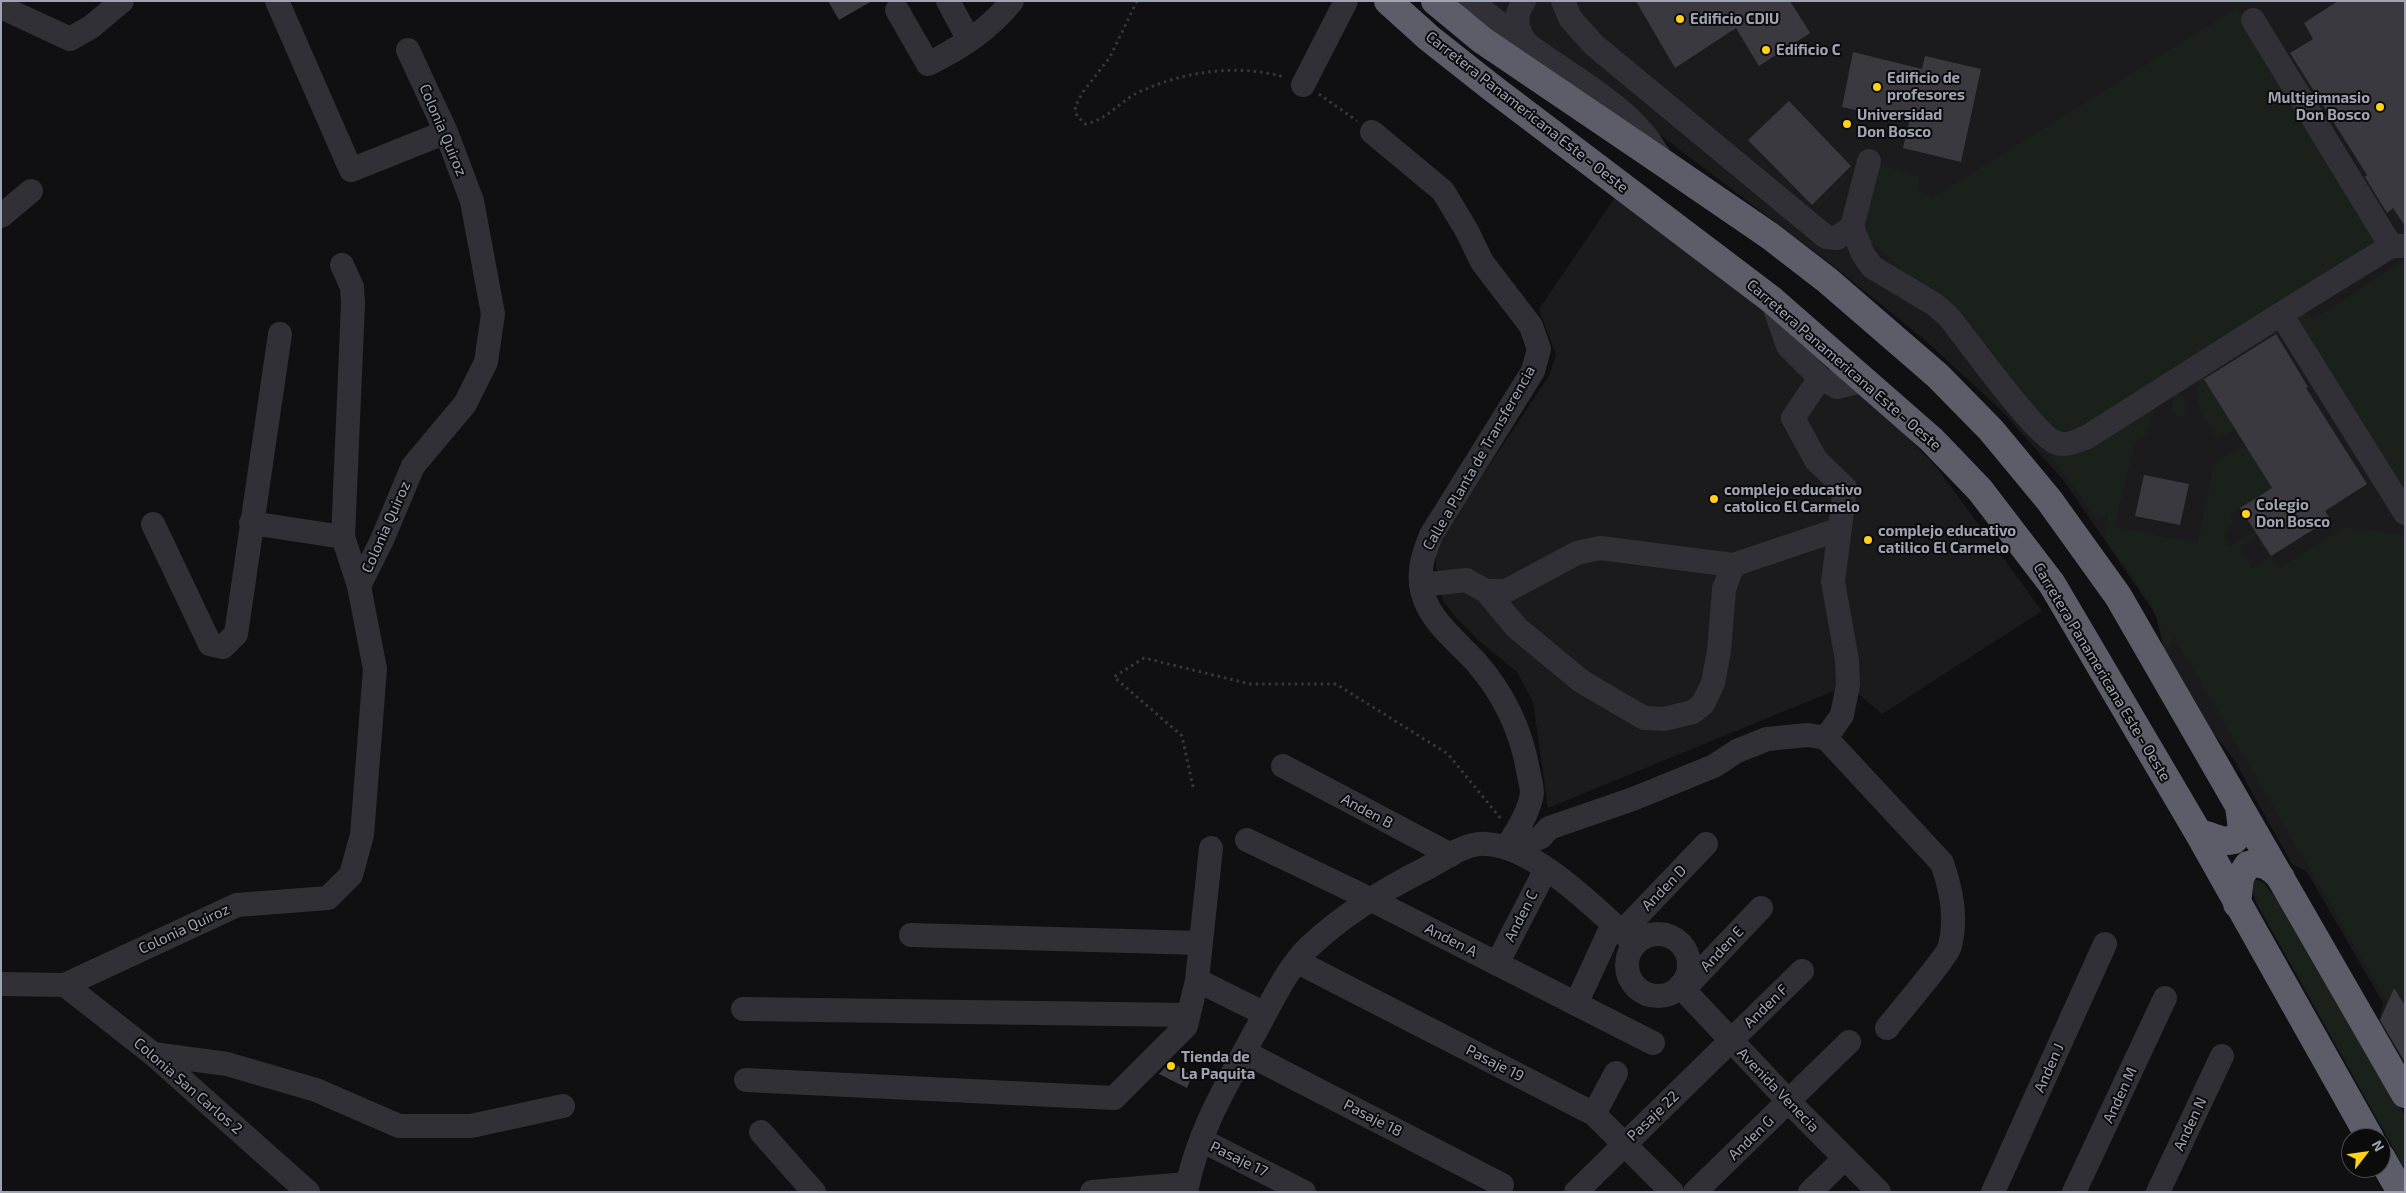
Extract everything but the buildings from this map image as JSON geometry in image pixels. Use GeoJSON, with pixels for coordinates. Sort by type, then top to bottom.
{"type":"FeatureCollection","features":[{"type":"Feature","properties":{"kind":"highway","name":"Carretera Panamericana Este - Oeste"},"geometry":{"type":"LineString","coordinates":[[1388,1],[1429,38],[1491,87],[1772,300],[1866,380],[1932,440],[1980,490],[2019,538],[2052,584],[2199,834],[2364,1128]]}},
{"type":"Feature","properties":{"kind":"highway","name":"Carretera Panamericana Este - Oeste"},"geometry":{"type":"LineString","coordinates":[[1435,1],[1482,40],[1770,236],[1827,280],[1938,376],[1991,430],[2049,500],[2098,566],[2153,655],[2405,1094]]}},
{"type":"Feature","properties":{"kind":"highway"},"geometry":{"type":"LineString","coordinates":[[2199,834],[2207,834],[2220,841],[2234,840],[2242,828],[2239,806]]}},
{"type":"Feature","properties":{"kind":"highway"},"geometry":{"type":"LineString","coordinates":[[2237,904],[2240,876],[2248,865],[2263,864],[2281,878]]}},
{"type":"Feature","properties":{"kind":"highway"},"geometry":{"type":"LineString","coordinates":[[2391,1174],[2401,1192]]}},
{"type":"Feature","properties":{"kind":"street"},"geometry":{"type":"LineString","coordinates":[[1,7],[70,39],[91,27],[122,1]]}},
{"type":"Feature","properties":{"kind":"street"},"geometry":{"type":"LineString","coordinates":[[277,1],[351,170],[446,132]]}},
{"type":"Feature","properties":{"kind":"street"},"geometry":{"type":"LineString","coordinates":[[948,1],[969,40]]}},
{"type":"Feature","properties":{"kind":"street"},"geometry":{"type":"LineString","coordinates":[[897,10],[928,64],[957,49],[997,20],[1012,1]]}},
{"type":"Feature","properties":{"kind":"street"},"geometry":{"type":"LineString","coordinates":[[1303,85],[1346,1]]}},
{"type":"Feature","properties":{"kind":"street"},"geometry":{"type":"LineString","coordinates":[[1470,1],[1527,45],[1619,109],[1654,145],[1662,162]]}},
{"type":"Feature","properties":{"kind":"street"},"geometry":{"type":"LineString","coordinates":[[1524,1],[1518,9],[1517,23],[1520,34],[1527,45]]}},
{"type":"Feature","properties":{"kind":"street"},"geometry":{"type":"LineString","coordinates":[[1563,1],[1570,18],[1594,45],[1826,237],[1837,238],[1852,227]]}},
{"type":"Feature","properties":{"kind":"street"},"geometry":{"type":"LineString","coordinates":[[1869,161],[1852,227],[1863,254],[1872,267],[1934,304],[1948,316],[2019,407],[2042,432],[2056,443],[2073,443],[2087,437],[2281,314],[2398,246],[2253,20]]}},
{"type":"Feature","properties":{"kind":"street","name":"Colonia Quiroz"},"geometry":{"type":"LineString","coordinates":[[65,985],[237,905],[328,898],[351,875],[362,835],[376,669],[358,586],[382,540],[413,466],[465,404],[486,362],[493,314],[472,201],[446,132],[408,50]]}},
{"type":"Feature","properties":{"kind":"street","name":"Calle a Planta de Transferencia"},"geometry":{"type":"LineString","coordinates":[[1372,132],[1443,192],[1467,231],[1482,262],[1531,326],[1539,349],[1533,371],[1431,536],[1422,559],[1421,585],[1432,615],[1477,664],[1498,691],[1517,729],[1525,754],[1532,793],[1510,842]]}},
{"type":"Feature","properties":{"kind":"street"},"geometry":{"type":"LineString","coordinates":[[1,216],[32,191]]}},
{"type":"Feature","properties":{"kind":"street"},"geometry":{"type":"LineString","coordinates":[[342,265],[352,287],[353,304],[343,537],[358,586]]}},
{"type":"Feature","properties":{"kind":"street"},"geometry":{"type":"LineString","coordinates":[[1772,300],[1788,346],[1820,378],[1838,387],[1866,380]]}},
{"type":"Feature","properties":{"kind":"street"},"geometry":{"type":"LineString","coordinates":[[2281,314],[2405,513]]}},
{"type":"Feature","properties":{"kind":"street"},"geometry":{"type":"LineString","coordinates":[[153,524],[210,644],[223,647],[236,634],[280,334]]}},
{"type":"Feature","properties":{"kind":"street"},"geometry":{"type":"LineString","coordinates":[[1820,378],[1794,418],[1816,460],[1846,488],[1833,582],[1848,660],[1848,685],[1842,716],[1826,738]]}},
{"type":"Feature","properties":{"kind":"street"},"geometry":{"type":"LineString","coordinates":[[251,523],[343,537]]}},
{"type":"Feature","properties":{"kind":"street"},"geometry":{"type":"LineString","coordinates":[[1421,585],[1466,580],[1493,593],[1506,591],[1577,553],[1600,548],[1734,565],[1840,529]]}},
{"type":"Feature","properties":{"kind":"street"},"geometry":{"type":"LineString","coordinates":[[1486,591],[1517,628],[1581,681],[1644,718],[1664,719],[1693,712],[1703,704],[1713,683],[1719,650],[1724,589],[1734,565]]}},
{"type":"Feature","properties":{"kind":"street"},"geometry":{"type":"LineString","coordinates":[[1092,1192],[1186,1188],[1190,1165],[1213,1110],[1279,988],[1308,948],[1372,900],[1401,881],[1463,848],[1486,843],[1532,841],[1541,837],[1549,828],[1633,799],[1714,766],[1737,751],[1767,739],[1808,734],[1826,738],[1942,863],[1951,887],[1953,918],[1950,947],[1887,1028]]}},
{"type":"Feature","properties":{"kind":"street","name":"Anden B"},"geometry":{"type":"LineString","coordinates":[[1283,766],[1451,855]]}},
{"type":"Feature","properties":{"kind":"street","name":"Anden A"},"geometry":{"type":"LineString","coordinates":[[1247,840],[1372,900],[1653,1043]]}},
{"type":"Feature","properties":{"kind":"street"},"geometry":{"type":"LineString","coordinates":[[1510,842],[1573,888],[1624,933],[1641,939],[1655,934],[1676,940],[1685,952],[1688,966],[1682,988],[1660,996],[1639,990],[1627,971],[1628,956],[1624,933]]}},
{"type":"Feature","properties":{"kind":"street","name":"Anden D"},"geometry":{"type":"LineString","coordinates":[[1576,1004],[1624,933],[1706,844]]}},
{"type":"Feature","properties":{"kind":"street"},"geometry":{"type":"LineString","coordinates":[[746,1080],[1114,1098],[1186,1026],[1197,980],[1211,848]]}},
{"type":"Feature","properties":{"kind":"street","name":"Anden C"},"geometry":{"type":"LineString","coordinates":[[1497,964],[1546,869]]}},
{"type":"Feature","properties":{"kind":"street","name":"Anden E"},"geometry":{"type":"LineString","coordinates":[[1682,988],[1761,908]]}},
{"type":"Feature","properties":{"kind":"street"},"geometry":{"type":"LineString","coordinates":[[911,935],[1201,942]]}},
{"type":"Feature","properties":{"kind":"street","name":"Anden J"},"geometry":{"type":"LineString","coordinates":[[1994,1192],[2105,944]]}},
{"type":"Feature","properties":{"kind":"street","name":"Pasaje 19"},"geometry":{"type":"LineString","coordinates":[[1298,962],[1594,1114],[1672,1192]]}},
{"type":"Feature","properties":{"kind":"street","name":"Anden F"},"geometry":{"type":"LineString","coordinates":[[1730,1040],[1802,971]]}},
{"type":"Feature","properties":{"kind":"street"},"geometry":{"type":"LineString","coordinates":[[1197,980],[1265,1014]]}},
{"type":"Feature","properties":{"kind":"street"},"geometry":{"type":"LineString","coordinates":[[1,984],[65,985]]}},
{"type":"Feature","properties":{"kind":"street","name":"Colonia San Carlos 2"},"geometry":{"type":"LineString","coordinates":[[65,985],[154,1054],[308,1192]]}},
{"type":"Feature","properties":{"kind":"street","name":"Avenida Venecia"},"geometry":{"type":"LineString","coordinates":[[1682,988],[1788,1101],[1879,1192]]}},
{"type":"Feature","properties":{"kind":"street","name":"Anden M"},"geometry":{"type":"LineString","coordinates":[[2074,1192],[2165,998]]}},
{"type":"Feature","properties":{"kind":"street"},"geometry":{"type":"LineString","coordinates":[[743,1009],[1188,1015]]}},
{"type":"Feature","properties":{"kind":"street","name":"Pasaje 22"},"geometry":{"type":"LineString","coordinates":[[1576,1192],[1730,1040]]}},
{"type":"Feature","properties":{"kind":"street","name":"Anden G"},"geometry":{"type":"LineString","coordinates":[[1695,1192],[1850,1042]]}},
{"type":"Feature","properties":{"kind":"street","name":"Pasaje 18"},"geometry":{"type":"LineString","coordinates":[[1244,1052],[1502,1184]]}},
{"type":"Feature","properties":{"kind":"street"},"geometry":{"type":"LineString","coordinates":[[154,1054],[227,1064],[307,1087],[399,1126],[471,1126],[563,1106]]}},
{"type":"Feature","properties":{"kind":"street","name":"Anden N"},"geometry":{"type":"LineString","coordinates":[[2158,1192],[2222,1056]]}},
{"type":"Feature","properties":{"kind":"street"},"geometry":{"type":"LineString","coordinates":[[1594,1114],[1616,1073]]}},
{"type":"Feature","properties":{"kind":"street"},"geometry":{"type":"LineString","coordinates":[[762,1132],[814,1192]]}},
{"type":"Feature","properties":{"kind":"street","name":"Pasaje 17"},"geometry":{"type":"LineString","coordinates":[[1201,1140],[1304,1192]]}},
{"type":"Feature","properties":{"kind":"street"},"geometry":{"type":"LineString","coordinates":[[1810,1192],[1845,1158]]}},
{"type":"Feature","properties":{"kind":"path"},"geometry":{"type":"LineString","coordinates":[[1137,1],[1110,57],[1083,92],[1075,107],[1077,116],[1085,124],[1099,122],[1136,94],[1171,81],[1220,71],[1266,72],[1303,85],[1372,132]]}},
{"type":"Feature","properties":{"kind":"path"},"geometry":{"type":"LineString","coordinates":[[1193,788],[1182,736],[1114,678],[1144,658],[1250,684],[1336,684],[1448,754],[1510,842]]}},
{"type":"Feature","properties":{"kind":"shaded area","name":"Colegio Don Bosco"},"geometry":{"type":"Polygon","coordinates":[[[1462,1],[2405,1],[2405,1065],[2379,1021],[2383,1003],[2307,872],[2292,864],[2233,758],[2208,727],[2164,651],[2156,615],[2064,481],[2003,412],[1926,341],[1836,268],[1660,135],[1462,1]]]}},
{"type":"Feature","properties":{"kind":"shaded area"},"geometry":{"type":"Polygon","coordinates":[[[2237,8],[2382,241],[2076,431],[2058,431],[1893,270],[1895,263],[1874,243],[1869,247],[1862,231],[1877,163],[1920,177],[1918,189],[1932,198],[2237,8]]]}},
{"type":"Feature","properties":{"kind":"shaded area","name":"complejo educativo catolico El Carmelo"},"geometry":{"type":"Polygon","coordinates":[[[1616,196],[1765,306],[1876,403],[1938,469],[2042,611],[1882,714],[1848,685],[1548,808],[1533,702],[1517,672],[1479,641],[1453,614],[1442,599],[1436,566],[1436,545],[1549,376],[1556,355],[1539,309],[1616,196]]]}},
{"type":"Feature","properties":{"kind":"shaded area"},"geometry":{"type":"Polygon","coordinates":[[[2405,260],[2405,496],[2295,316],[2306,312],[2314,319],[2405,260]]]}},
{"type":"Feature","properties":{"kind":"shaded area"},"geometry":{"type":"Polygon","coordinates":[[[2201,373],[2235,429],[2218,439],[2200,408],[2197,392],[2201,373]]]}},
{"type":"Feature","properties":{"kind":"shaded area"},"geometry":{"type":"Polygon","coordinates":[[[2179,393],[2184,399],[2186,409],[2185,415],[2179,417],[2174,415],[2172,406],[2173,400],[2179,393]]]}},
{"type":"Feature","properties":{"kind":"shaded area"},"geometry":{"type":"Polygon","coordinates":[[[2164,396],[2156,408],[2147,434],[2135,442],[2114,527],[2198,543],[2214,463],[2245,445],[2272,488],[2235,510],[2231,516],[2232,523],[2227,527],[2224,537],[2229,547],[2255,531],[2257,535],[2240,547],[2252,568],[2271,556],[2278,569],[2345,527],[2405,535],[2405,1006],[2394,988],[2388,1003],[2174,636],[2171,646],[2164,651],[2158,620],[2151,606],[2134,578],[2105,539],[2108,514],[2097,521],[2067,476],[2044,449],[2049,450],[2164,396]]]}},
{"type":"Feature","properties":{"kind":"shaded area"},"geometry":{"type":"Polygon","coordinates":[[[2257,880],[2264,883],[2282,906],[2405,1116],[2405,1169],[2391,1144],[2391,1128],[2382,1128],[2257,904],[2252,892],[2253,881],[2257,880]]]}},
{"type":"Feature","properties":{"kind":"place","name":"Edificio CDIU"},"geometry":{"type":"Point","coordinates":[1680,19]}},
{"type":"Feature","properties":{"kind":"place","name":"Edificio C"},"geometry":{"type":"Point","coordinates":[1766,50]}},
{"type":"Feature","properties":{"kind":"place","name":"Edificio de profesores"},"geometry":{"type":"Point","coordinates":[1877,87]}},
{"type":"Feature","properties":{"kind":"place","name":"Multigimnasio Don Bosco"},"geometry":{"type":"Point","coordinates":[2380,107]}},
{"type":"Feature","properties":{"kind":"place","name":"Universidad Don Bosco"},"geometry":{"type":"Point","coordinates":[1847,124]}},
{"type":"Feature","properties":{"kind":"place","name":"complejo educativo catolico El Carmelo"},"geometry":{"type":"Point","coordinates":[1714,499]}},
{"type":"Feature","properties":{"kind":"place","name":"Colegio Don Bosco"},"geometry":{"type":"Point","coordinates":[2246,514]}},
{"type":"Feature","properties":{"kind":"place","name":"complejo educativo catilico El Carmelo"},"geometry":{"type":"Point","coordinates":[1868,540]}},
{"type":"Feature","properties":{"kind":"place","name":"Tienda de La Paquita"},"geometry":{"type":"Point","coordinates":[1171,1066]}}]}
